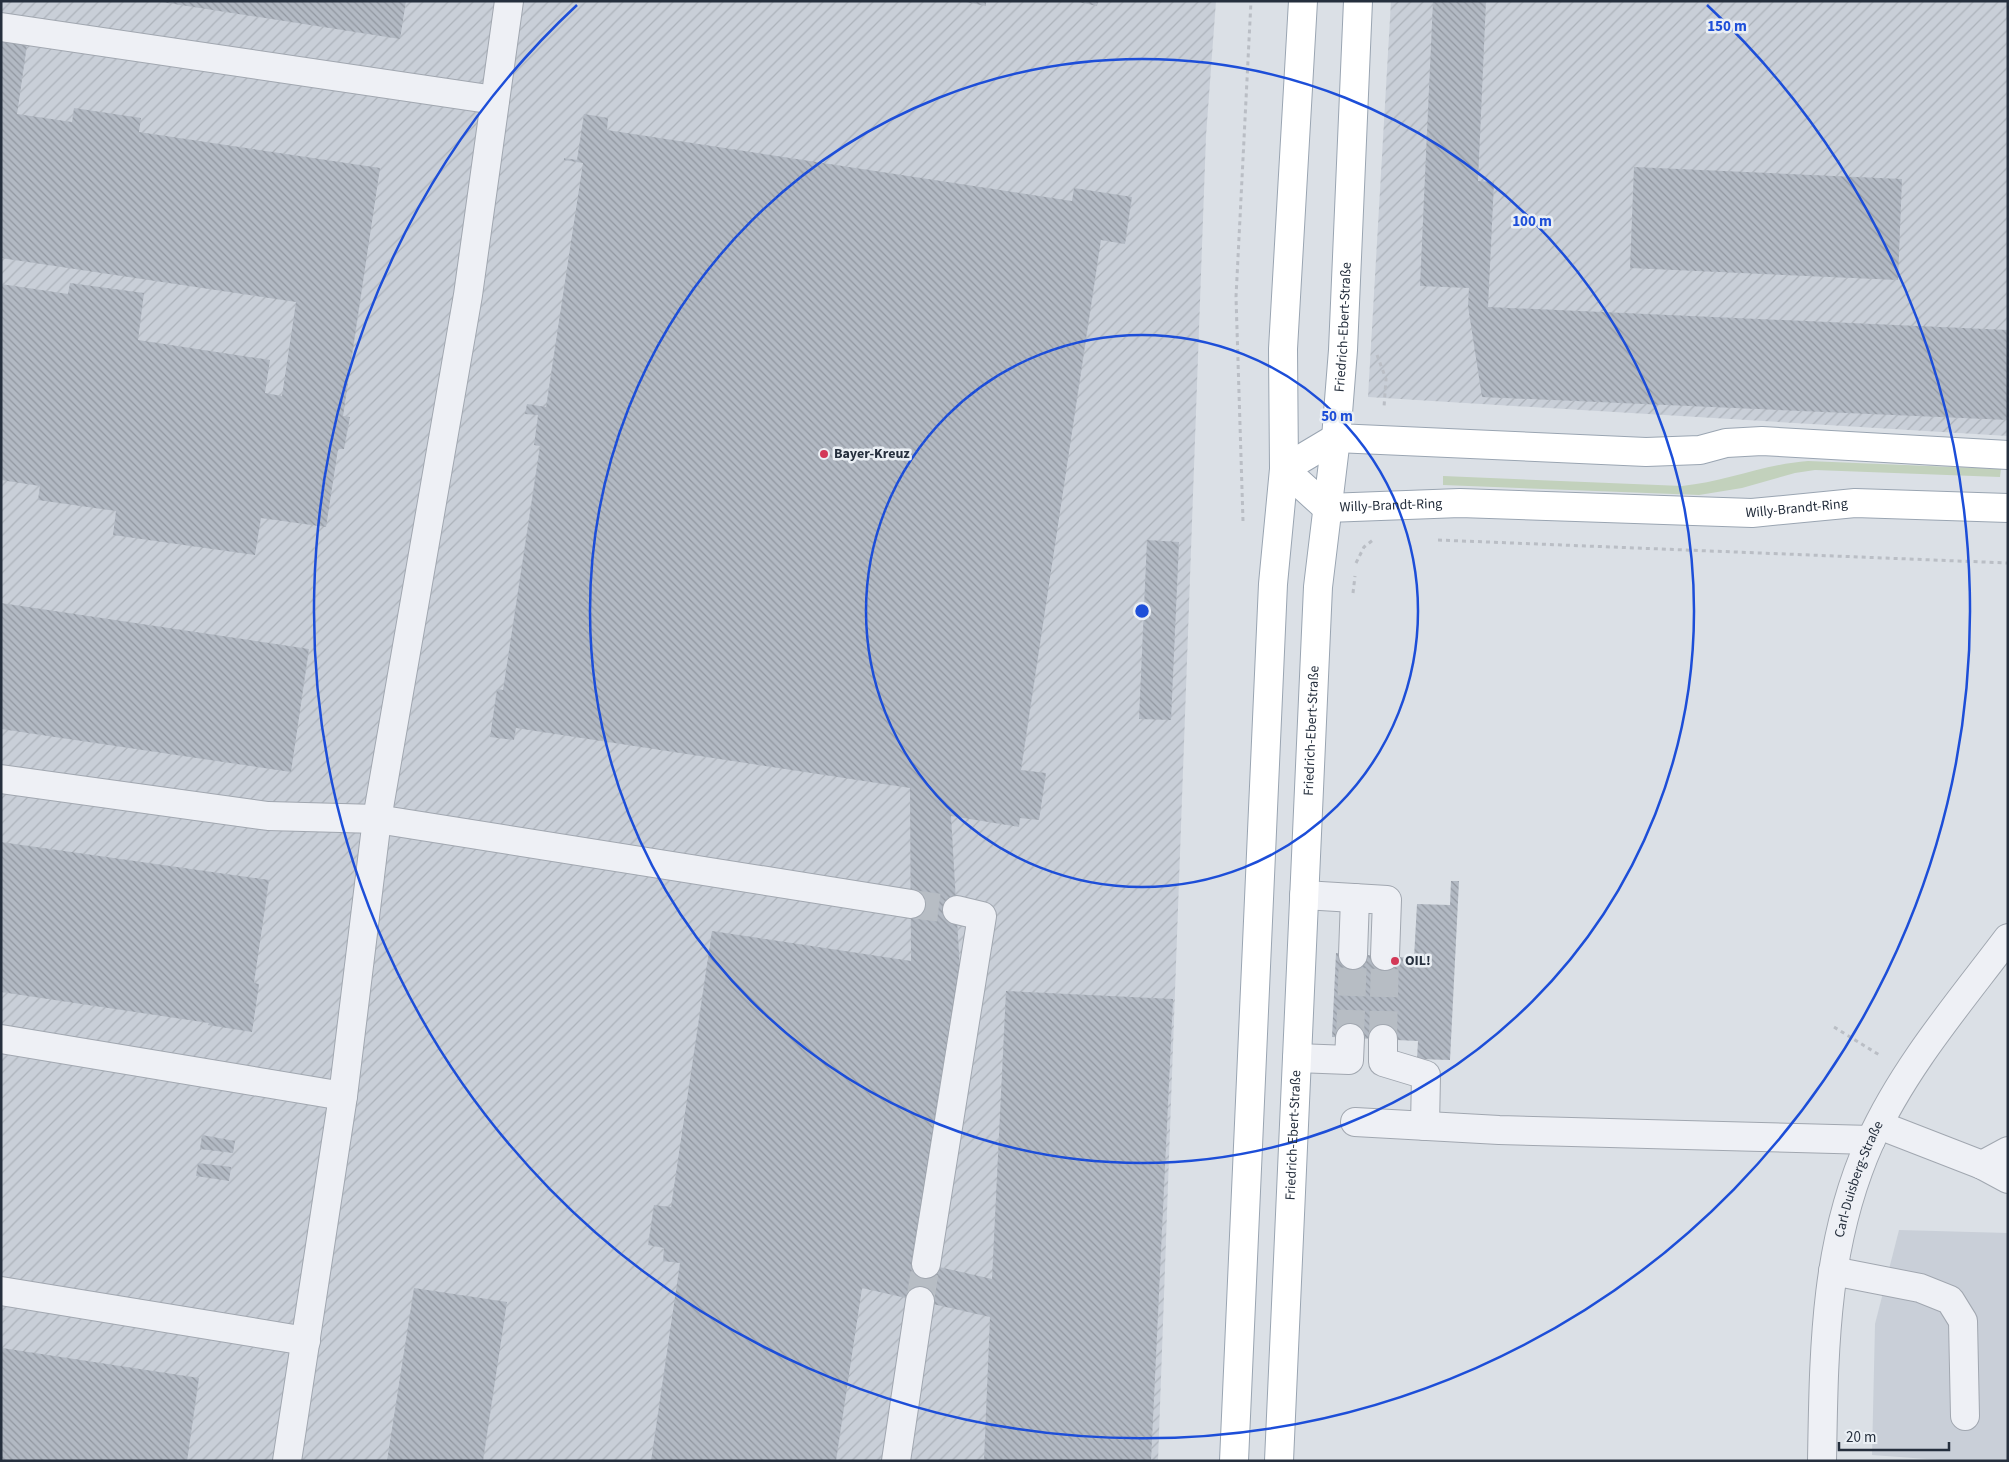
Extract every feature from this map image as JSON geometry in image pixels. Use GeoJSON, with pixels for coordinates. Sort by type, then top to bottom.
{"type":"FeatureCollection","features":[{"type":"Feature","properties":{"kind":"main road"},"geometry":{"type":"LineString","coordinates":[[1234,1461],[1273,584],[1284,469],[1284,349],[1303,1]]}},
{"type":"Feature","properties":{"kind":"main road","name":"Friedrich-Ebert-Straße"},"geometry":{"type":"LineString","coordinates":[[1279,1461],[1318,587],[1336,438],[1343,350],[1358,1]]}},
{"type":"Feature","properties":{"kind":"main road"},"geometry":{"type":"LineString","coordinates":[[1284,469],[1336,438],[1646,452],[1700,450],[1726,443],[1762,441],[2008,455]]}},
{"type":"Feature","properties":{"kind":"main road","name":"Willy-Brandt-Ring"},"geometry":{"type":"LineString","coordinates":[[1284,469],[1328,508],[1460,503],[1752,513],[1855,503],[2008,508]]}},
{"type":"Feature","properties":{"kind":"street"},"geometry":{"type":"LineString","coordinates":[[288,1461],[343,1096],[377,819],[468,295],[510,1]]}},
{"type":"Feature","properties":{"kind":"street"},"geometry":{"type":"LineString","coordinates":[[1,27],[495,100]]}},
{"type":"Feature","properties":{"kind":"street"},"geometry":{"type":"LineString","coordinates":[[1,779],[268,816],[377,819],[911,904]]}},
{"type":"Feature","properties":{"kind":"street"},"geometry":{"type":"LineString","coordinates":[[1304,895],[1387,900],[1385,956]]}},
{"type":"Feature","properties":{"kind":"street"},"geometry":{"type":"LineString","coordinates":[[1353,955],[1355,898]]}},
{"type":"Feature","properties":{"kind":"street"},"geometry":{"type":"LineString","coordinates":[[926,1264],[982,916],[957,910]]}},
{"type":"Feature","properties":{"kind":"street","name":"Carl-Duisberg-Straße"},"geometry":{"type":"LineString","coordinates":[[1822,1461],[1824,1348],[1833,1271],[1854,1181],[1875,1133],[1909,1073],[2008,938]]}},
{"type":"Feature","properties":{"kind":"street"},"geometry":{"type":"LineString","coordinates":[[1,1039],[343,1096]]}},
{"type":"Feature","properties":{"kind":"street"},"geometry":{"type":"LineString","coordinates":[[1297,1058],[1349,1049],[1383,1051],[1426,1075],[1425,1126]]}},
{"type":"Feature","properties":{"kind":"street"},"geometry":{"type":"LineString","coordinates":[[1355,1122],[1425,1126],[1875,1133],[1982,1165],[2008,1180]]}},
{"type":"Feature","properties":{"kind":"street"},"geometry":{"type":"LineString","coordinates":[[1982,1165],[2008,1151]]}},
{"type":"Feature","properties":{"kind":"street"},"geometry":{"type":"LineString","coordinates":[[1833,1271],[1920,1288],[1950,1300],[1962,1321],[1965,1416]]}},
{"type":"Feature","properties":{"kind":"street"},"geometry":{"type":"LineString","coordinates":[[1,1291],[306,1342]]}},
{"type":"Feature","properties":{"kind":"street"},"geometry":{"type":"LineString","coordinates":[[896,1461],[920,1301]]}},
{"type":"Feature","properties":{"kind":"path"},"geometry":{"type":"LineString","coordinates":[[1243,464],[1236,296],[1251,1]]}},
{"type":"Feature","properties":{"kind":"path"},"geometry":{"type":"LineString","coordinates":[[1436,539],[2008,563]]}},
{"type":"Feature","properties":{"kind":"path"},"geometry":{"type":"LineString","coordinates":[[1834,1027],[1909,1073]]}},
{"type":"Feature","properties":{"kind":"shaded area"},"geometry":{"type":"Polygon","coordinates":[[[1,1],[1216,1],[1206,136],[1158,1461],[1,1461],[1,1]]]}},
{"type":"Feature","properties":{"kind":"shaded area"},"geometry":{"type":"Polygon","coordinates":[[[1391,1],[2008,1],[2008,436],[1368,397],[1391,1]]]}},
{"type":"Feature","properties":{"kind":"shaded area"},"geometry":{"type":"Polygon","coordinates":[[[1899,1230],[2008,1233],[2008,1461],[1954,1461],[1872,1455],[1875,1324],[1899,1230]]]}},
{"type":"Feature","properties":{"kind":"green space"},"geometry":{"type":"Polygon","coordinates":[[[1808,461],[2001,469],[2000,477],[1815,470],[1795,473],[1742,488],[1699,495],[1443,485],[1443,476],[1682,486],[1808,461]]]}},
{"type":"Feature","properties":{"kind":"building"},"geometry":{"type":"Polygon","coordinates":[[[155,1],[406,1],[400,39],[155,1]]]}},
{"type":"Feature","properties":{"kind":"building"},"geometry":{"type":"Polygon","coordinates":[[[961,1],[986,1],[986,6],[961,1]]]}},
{"type":"Feature","properties":{"kind":"building"},"geometry":{"type":"Polygon","coordinates":[[[1074,1],[1098,1],[1097,6],[1074,1]]]}},
{"type":"Feature","properties":{"kind":"building"},"geometry":{"type":"Polygon","coordinates":[[[1433,1],[1486,1],[1478,181],[1494,182],[1488,307],[2008,330],[2008,420],[1482,397],[1468,306],[1469,288],[1420,286],[1433,1]]]}},
{"type":"Feature","properties":{"kind":"building"},"geometry":{"type":"Polygon","coordinates":[[[1,41],[27,45],[17,114],[72,122],[74,108],[141,118],[139,132],[380,168],[343,416],[350,417],[344,449],[338,449],[326,527],[261,518],[255,555],[113,535],[116,511],[38,500],[40,486],[1,480],[1,284],[68,294],[70,283],[144,293],[138,340],[270,360],[265,393],[282,396],[296,302],[1,258],[1,41]]]}},
{"type":"Feature","properties":{"kind":"building"},"geometry":{"type":"Polygon","coordinates":[[[584,114],[608,118],[607,130],[1072,201],[1074,188],[1132,197],[1125,244],[1101,240],[1021,770],[1046,773],[1039,820],[1020,818],[1019,827],[951,816],[960,971],[917,1262],[992,1279],[1006,991],[1173,999],[1151,1461],[984,1461],[990,1317],[862,1288],[836,1461],[651,1461],[680,1263],[663,1261],[664,1248],[648,1245],[654,1205],[671,1207],[712,931],[911,961],[910,788],[516,728],[514,740],[490,737],[497,689],[503,690],[540,446],[534,445],[538,415],[525,414],[527,404],[546,407],[583,163],[564,160],[564,158],[577,160],[584,114]]]}},
{"type":"Feature","properties":{"kind":"building"},"geometry":{"type":"Polygon","coordinates":[[[1634,167],[1902,179],[1898,280],[1630,268],[1634,167]]]}},
{"type":"Feature","properties":{"kind":"building"},"geometry":{"type":"Polygon","coordinates":[[[1147,540],[1179,542],[1171,720],[1139,719],[1147,540]]]}},
{"type":"Feature","properties":{"kind":"building"},"geometry":{"type":"Polygon","coordinates":[[[1,603],[309,649],[291,772],[1,729],[1,603]]]}},
{"type":"Feature","properties":{"kind":"building"},"geometry":{"type":"Polygon","coordinates":[[[1,842],[269,880],[254,983],[259,984],[252,1032],[208,1025],[209,1023],[1,992],[1,842]]]}},
{"type":"Feature","properties":{"kind":"building"},"geometry":{"type":"Polygon","coordinates":[[[1451,881],[1459,881],[1450,1060],[1417,1059],[1418,1041],[1332,1037],[1336,953],[1414,958],[1417,904],[1450,905],[1451,881]]]}},
{"type":"Feature","properties":{"kind":"building"},"geometry":{"type":"Polygon","coordinates":[[[202,1135],[235,1141],[233,1153],[200,1149],[202,1135]]]}},
{"type":"Feature","properties":{"kind":"building"},"geometry":{"type":"Polygon","coordinates":[[[198,1163],[231,1167],[229,1181],[196,1176],[198,1163]]]}},
{"type":"Feature","properties":{"kind":"building"},"geometry":{"type":"Polygon","coordinates":[[[414,1288],[507,1302],[483,1461],[387,1461],[414,1288]]]}},
{"type":"Feature","properties":{"kind":"building"},"geometry":{"type":"Polygon","coordinates":[[[2,1348],[199,1378],[187,1461],[1,1461],[2,1348]]]}},
{"type":"Feature","properties":{"kind":"tunnel"},"geometry":{"type":"LineString","coordinates":[[911,904],[957,910]]}},
{"type":"Feature","properties":{"kind":"tunnel"},"geometry":{"type":"LineString","coordinates":[[1350,1038],[1353,955]]}},
{"type":"Feature","properties":{"kind":"tunnel"},"geometry":{"type":"LineString","coordinates":[[1383,1039],[1385,956]]}},
{"type":"Feature","properties":{"kind":"tunnel"},"geometry":{"type":"LineString","coordinates":[[920,1301],[926,1264]]}},
{"type":"Feature","properties":{"kind":"place","name":"Bayer-Kreuz"},"geometry":{"type":"Point","coordinates":[824,454]}},
{"type":"Feature","properties":{"kind":"place","name":"OIL!"},"geometry":{"type":"Point","coordinates":[1395,961]}}]}
